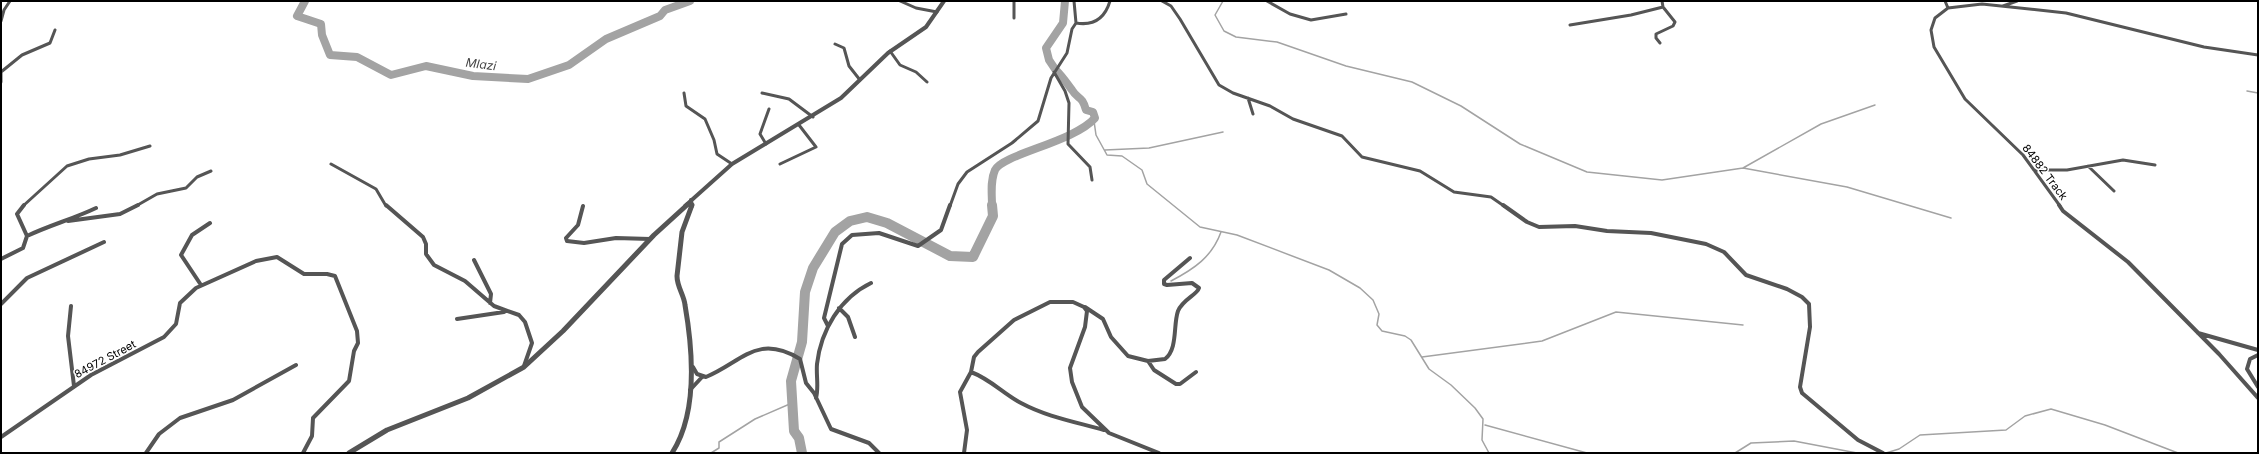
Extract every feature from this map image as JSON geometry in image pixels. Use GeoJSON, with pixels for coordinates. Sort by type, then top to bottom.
{"type":"FeatureCollection","features":[{"type":"Feature","properties":{"kind":"street"},"geometry":{"type":"LineString","coordinates":[[1,21],[4,10],[10,1]]}},
{"type":"Feature","properties":{"kind":"street"},"geometry":{"type":"LineString","coordinates":[[900,1],[916,8],[937,12]]}},
{"type":"Feature","properties":{"kind":"street"},"geometry":{"type":"LineString","coordinates":[[349,453],[387,430],[468,398],[524,367],[545,349],[650,239],[732,164],[841,98],[890,51],[920,32],[944,1]]}},
{"type":"Feature","properties":{"kind":"street"},"geometry":{"type":"LineString","coordinates":[[1014,1],[1014,18]]}},
{"type":"Feature","properties":{"kind":"street"},"geometry":{"type":"LineString","coordinates":[[828,326],[824,318],[837,270],[837,260],[842,244],[852,235],[879,233],[918,246],[923,243],[941,230],[958,184],[967,172],[975,165],[1012,144],[1038,121],[1054,72],[1067,53],[1076,23],[1074,1]]}},
{"type":"Feature","properties":{"kind":"street"},"geometry":{"type":"LineString","coordinates":[[1076,23],[1090,23],[1100,19],[1108,9],[1110,1]]}},
{"type":"Feature","properties":{"kind":"street"},"geometry":{"type":"LineString","coordinates":[[1162,1],[1173,8],[1180,18],[1190,38],[1201,52],[1219,85],[1270,106],[1293,119],[1342,136],[1362,157],[1390,166],[1420,171],[1454,192],[1483,195],[1496,199],[1533,225],[1540,227],[1575,226],[1607,231],[1659,234],[1695,241],[1724,252],[1746,275],[1782,286],[1808,301],[1810,327],[1800,387],[1802,393],[1858,440],[1883,453]]}},
{"type":"Feature","properties":{"kind":"street"},"geometry":{"type":"LineString","coordinates":[[1267,1],[1290,14],[1311,20],[1346,14]]}},
{"type":"Feature","properties":{"kind":"street"},"geometry":{"type":"LineString","coordinates":[[1660,43],[1656,34],[1673,26],[1675,22],[1663,7],[1662,1]]}},
{"type":"Feature","properties":{"kind":"street"},"geometry":{"type":"LineString","coordinates":[[1945,1],[1948,8],[1970,4],[2066,13],[2209,48],[2258,55]]}},
{"type":"Feature","properties":{"kind":"street"},"geometry":{"type":"LineString","coordinates":[[2003,6],[2017,1]]}},
{"type":"Feature","properties":{"kind":"street"},"geometry":{"type":"LineString","coordinates":[[1570,25],[1631,15],[1663,7]]}},
{"type":"Feature","properties":{"kind":"street","name":"84882 Track"},"geometry":{"type":"LineString","coordinates":[[1948,8],[1935,18],[1931,30],[1932,40],[1938,54],[1965,100],[2012,144],[2034,170],[2048,193],[2063,211],[2128,262],[2197,332],[2258,350]]}},
{"type":"Feature","properties":{"kind":"street"},"geometry":{"type":"LineString","coordinates":[[1,82],[1,71],[22,55],[50,43],[55,30]]}},
{"type":"Feature","properties":{"kind":"street"},"geometry":{"type":"LineString","coordinates":[[835,44],[844,48],[848,58],[848,66],[860,80]]}},
{"type":"Feature","properties":{"kind":"street"},"geometry":{"type":"LineString","coordinates":[[890,51],[900,65],[916,72],[927,82]]}},
{"type":"Feature","properties":{"kind":"street"},"geometry":{"type":"LineString","coordinates":[[1054,72],[1063,84],[1070,102],[1067,137],[1069,146],[1089,164],[1093,174],[1092,180]]}},
{"type":"Feature","properties":{"kind":"street"},"geometry":{"type":"LineString","coordinates":[[684,93],[686,106],[705,119],[717,154],[732,164]]}},
{"type":"Feature","properties":{"kind":"street"},"geometry":{"type":"LineString","coordinates":[[762,93],[789,99],[796,106],[813,116]]}},
{"type":"Feature","properties":{"kind":"street"},"geometry":{"type":"LineString","coordinates":[[1248,98],[1253,114]]}},
{"type":"Feature","properties":{"kind":"street"},"geometry":{"type":"LineString","coordinates":[[766,144],[760,134],[769,109]]}},
{"type":"Feature","properties":{"kind":"street"},"geometry":{"type":"LineString","coordinates":[[780,164],[816,147],[798,125]]}},
{"type":"Feature","properties":{"kind":"street"},"geometry":{"type":"LineString","coordinates":[[1,259],[23,248],[27,236],[17,214],[30,198],[64,168],[88,159],[120,155],[150,146]]}},
{"type":"Feature","properties":{"kind":"street"},"geometry":{"type":"LineString","coordinates":[[2034,170],[2067,170],[2122,160],[2155,165]]}},
{"type":"Feature","properties":{"kind":"street"},"geometry":{"type":"LineString","coordinates":[[331,164],[376,189],[388,209],[423,237],[426,244],[426,254],[434,265],[465,281],[490,303],[522,318],[532,338],[532,343],[524,367]]}},
{"type":"Feature","properties":{"kind":"street"},"geometry":{"type":"LineString","coordinates":[[2088,166],[2114,191]]}},
{"type":"Feature","properties":{"kind":"street"},"geometry":{"type":"LineString","coordinates":[[27,236],[45,227],[68,221],[87,217],[120,214],[145,202],[157,194],[186,188],[198,177],[212,171]]}},
{"type":"Feature","properties":{"kind":"street"},"geometry":{"type":"LineString","coordinates":[[691,200],[692,207],[682,232],[677,283],[685,303],[693,370],[703,376],[711,375],[742,357],[767,347],[784,349],[798,358],[803,376],[816,398],[831,429],[869,443],[879,453]]}},
{"type":"Feature","properties":{"kind":"street"},"geometry":{"type":"LineString","coordinates":[[583,206],[578,225],[566,238],[567,241],[584,243],[616,238],[650,239]]}},
{"type":"Feature","properties":{"kind":"street"},"geometry":{"type":"LineString","coordinates":[[68,221],[96,208]]}},
{"type":"Feature","properties":{"kind":"street"},"geometry":{"type":"LineString","coordinates":[[201,285],[190,271],[181,255],[192,235],[210,223]]}},
{"type":"Feature","properties":{"kind":"street"},"geometry":{"type":"LineString","coordinates":[[1,304],[28,278],[104,242]]}},
{"type":"Feature","properties":{"kind":"street","name":"84972 Street"},"geometry":{"type":"LineString","coordinates":[[1,437],[74,386],[103,368],[154,344],[164,337],[176,324],[178,312],[184,298],[201,285],[261,259],[277,257],[302,273],[309,275],[329,273],[335,276],[358,337],[351,361],[351,377],[341,391],[311,421],[313,433],[311,440],[303,453]]}},
{"type":"Feature","properties":{"kind":"street"},"geometry":{"type":"LineString","coordinates":[[964,453],[967,430],[960,392],[971,372],[974,357],[981,348],[1009,324],[1026,312],[1050,302],[1060,300],[1074,302],[1093,310],[1106,324],[1111,337],[1128,357],[1158,362],[1167,359],[1173,343],[1175,321],[1178,311],[1186,298],[1198,291],[1198,285],[1192,283],[1167,285],[1163,282],[1167,276],[1190,258]]}},
{"type":"Feature","properties":{"kind":"street"},"geometry":{"type":"LineString","coordinates":[[474,260],[490,294],[490,303]]}},
{"type":"Feature","properties":{"kind":"street"},"geometry":{"type":"LineString","coordinates":[[816,398],[819,387],[817,375],[818,356],[828,326],[839,308],[850,295],[871,283]]}},
{"type":"Feature","properties":{"kind":"street"},"geometry":{"type":"LineString","coordinates":[[71,306],[68,332],[74,365],[74,386]]}},
{"type":"Feature","properties":{"kind":"street"},"geometry":{"type":"LineString","coordinates":[[1084,307],[1087,313],[1086,323],[1073,359],[1071,378],[1082,407],[1107,430]]}},
{"type":"Feature","properties":{"kind":"street"},"geometry":{"type":"LineString","coordinates":[[839,308],[848,318],[855,337]]}},
{"type":"Feature","properties":{"kind":"street"},"geometry":{"type":"LineString","coordinates":[[457,319],[466,319],[505,311]]}},
{"type":"Feature","properties":{"kind":"street"},"geometry":{"type":"LineString","coordinates":[[2197,332],[2258,398]]}},
{"type":"Feature","properties":{"kind":"street"},"geometry":{"type":"LineString","coordinates":[[672,453],[679,444],[688,419],[690,343]]}},
{"type":"Feature","properties":{"kind":"street"},"geometry":{"type":"LineString","coordinates":[[2258,356],[2250,359],[2247,368],[2258,387]]}},
{"type":"Feature","properties":{"kind":"street"},"geometry":{"type":"LineString","coordinates":[[1148,361],[1154,370],[1176,384],[1180,384],[1191,374],[1196,372]]}},
{"type":"Feature","properties":{"kind":"street"},"geometry":{"type":"LineString","coordinates":[[146,453],[159,434],[180,418],[233,400],[296,365]]}},
{"type":"Feature","properties":{"kind":"street"},"geometry":{"type":"LineString","coordinates":[[971,372],[986,378],[1006,393],[1037,411],[1057,419],[1107,430],[1159,453]]}},
{"type":"Feature","properties":{"kind":"street"},"geometry":{"type":"LineString","coordinates":[[689,392],[703,376]]}},
{"type":"Feature","properties":{"kind":"waterway","name":"Mlazi"},"geometry":{"type":"LineString","coordinates":[[305,1],[297,16],[321,24],[322,35],[330,55],[357,57],[391,75],[426,66],[473,76],[528,79],[569,65],[606,39],[660,16],[665,10],[690,1]]}},
{"type":"Feature","properties":{"kind":"waterway"},"geometry":{"type":"LineString","coordinates":[[1055,69],[1049,60],[1046,48],[1063,23],[1065,1]]}},
{"type":"Feature","properties":{"kind":"waterway"},"geometry":{"type":"LineString","coordinates":[[1223,1],[1215,15],[1224,31],[1236,37],[1277,42],[1346,66],[1412,82],[1461,106],[1520,144],[1587,172],[1662,180],[1743,168]]}},
{"type":"Feature","properties":{"kind":"waterway"},"geometry":{"type":"LineString","coordinates":[[992,205],[992,179],[995,170],[1001,164],[1011,158],[1072,134],[1095,118],[1093,112],[1086,110],[1081,100],[1056,70]]}},
{"type":"Feature","properties":{"kind":"waterway"},"geometry":{"type":"LineString","coordinates":[[2247,91],[2258,93]]}},
{"type":"Feature","properties":{"kind":"waterway"},"geometry":{"type":"LineString","coordinates":[[1743,168],[1821,124],[1875,105]]}},
{"type":"Feature","properties":{"kind":"waterway"},"geometry":{"type":"LineString","coordinates":[[1094,121],[1096,135],[1107,155],[1122,156],[1142,170],[1147,184],[1200,227],[1237,235],[1329,270],[1360,288],[1373,300],[1379,314],[1377,325],[1382,331],[1405,336],[1411,340],[1429,369],[1451,385],[1475,408],[1483,419],[1482,440],[1489,453]]}},
{"type":"Feature","properties":{"kind":"waterway"},"geometry":{"type":"LineString","coordinates":[[1105,150],[1149,148],[1223,132]]}},
{"type":"Feature","properties":{"kind":"waterway"},"geometry":{"type":"LineString","coordinates":[[1743,168],[1847,187],[1951,218]]}},
{"type":"Feature","properties":{"kind":"waterway"},"geometry":{"type":"LineString","coordinates":[[802,453],[799,438],[794,431],[791,381],[802,342],[805,292],[813,268],[835,232],[850,221],[867,217],[887,223],[950,256],[973,257],[993,216],[992,205]]}},
{"type":"Feature","properties":{"kind":"waterway"},"geometry":{"type":"LineString","coordinates":[[1171,281],[1195,267],[1213,249],[1221,232]]}},
{"type":"Feature","properties":{"kind":"waterway"},"geometry":{"type":"LineString","coordinates":[[1422,357],[1542,341],[1616,312],[1743,325]]}},
{"type":"Feature","properties":{"kind":"waterway"},"geometry":{"type":"LineString","coordinates":[[711,453],[719,448],[719,442],[755,419],[792,403]]}},
{"type":"Feature","properties":{"kind":"waterway"},"geometry":{"type":"LineString","coordinates":[[1886,453],[1899,449],[1920,435],[2006,430],[2025,416],[2051,409],[2105,425],[2178,453]]}},
{"type":"Feature","properties":{"kind":"waterway"},"geometry":{"type":"LineString","coordinates":[[1485,425],[1587,453]]}},
{"type":"Feature","properties":{"kind":"waterway"},"geometry":{"type":"LineString","coordinates":[[1735,453],[1751,443],[1794,441],[1857,453]]}}]}
